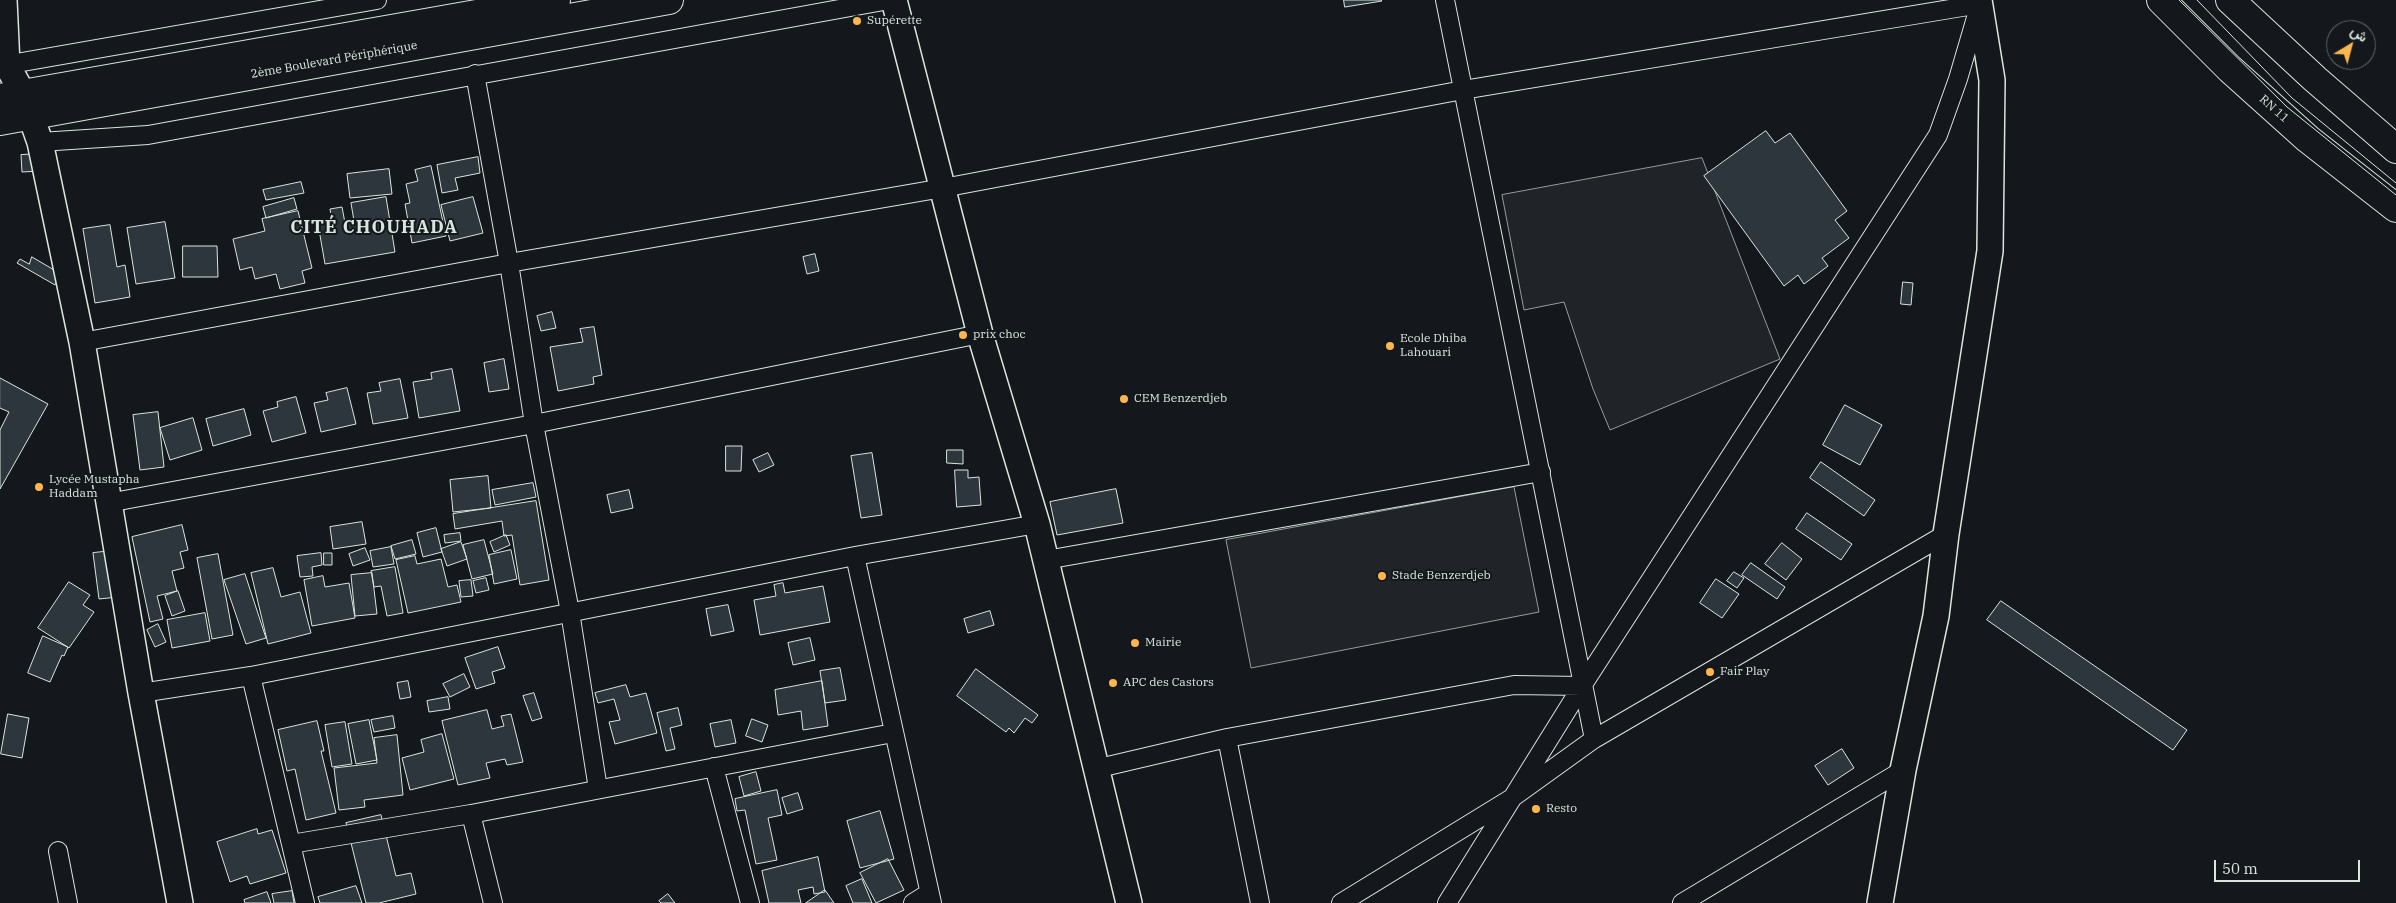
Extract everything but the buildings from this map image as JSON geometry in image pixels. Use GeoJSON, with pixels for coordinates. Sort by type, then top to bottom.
{"type":"FeatureCollection","features":[{"type":"Feature","properties":{"kind":"main road","name":"2ème Boulevard Périphérique"},"geometry":{"type":"LineString","coordinates":[[0,121],[18,102],[556,0]]}},
{"type":"Feature","properties":{"kind":"main road","name":"2ème Boulevard Périphérique"},"geometry":{"type":"LineString","coordinates":[[18,102],[669,0]]}},
{"type":"Feature","properties":{"kind":"main road","name":"RN 11"},"geometry":{"type":"LineString","coordinates":[[2161,0],[2230,69],[2308,139],[2396,208]]}},
{"type":"Feature","properties":{"kind":"main road"},"geometry":{"type":"LineString","coordinates":[[2230,0],[2315,79],[2396,149]]}},
{"type":"Feature","properties":{"kind":"street"},"geometry":{"type":"LineString","coordinates":[[4,0],[4,66],[18,102],[40,142],[82,342],[141,693],[180,903]]}},
{"type":"Feature","properties":{"kind":"street"},"geometry":{"type":"LineString","coordinates":[[4,66],[377,0]]}},
{"type":"Feature","properties":{"kind":"street"},"geometry":{"type":"LineString","coordinates":[[40,142],[148,135],[889,0]]}},
{"type":"Feature","properties":{"kind":"street"},"geometry":{"type":"LineString","coordinates":[[894,0],[980,334],[1037,524],[1129,903]]}},
{"type":"Feature","properties":{"kind":"street"},"geometry":{"type":"LineString","coordinates":[[1445,0],[1594,739]]}},
{"type":"Feature","properties":{"kind":"street"},"geometry":{"type":"LineString","coordinates":[[82,342],[509,263],[943,188],[1463,90],[1980,1]]}},
{"type":"Feature","properties":{"kind":"street"},"geometry":{"type":"LineString","coordinates":[[1880,903],[1903,770],[1936,616],[1946,534],[1990,251],[1992,80],[1980,1]]}},
{"type":"Feature","properties":{"kind":"street"},"geometry":{"type":"LineString","coordinates":[[1447,903],[1582,686],[1938,135],[1958,79],[1980,1]]}},
{"type":"Feature","properties":{"kind":"street"},"geometry":{"type":"LineString","coordinates":[[475,74],[509,263],[534,424],[570,612],[598,789]]}},
{"type":"Feature","properties":{"kind":"street"},"geometry":{"type":"LineString","coordinates":[[108,503],[534,424],[980,334]]}},
{"type":"Feature","properties":{"kind":"street"},"geometry":{"type":"LineString","coordinates":[[1046,560],[1541,472]]}},
{"type":"Feature","properties":{"kind":"street"},"geometry":{"type":"LineString","coordinates":[[141,693],[251,676],[855,556],[1037,524]]}},
{"type":"Feature","properties":{"kind":"street"},"geometry":{"type":"LineString","coordinates":[[1341,903],[1512,798],[1594,739],[1946,534]]}},
{"type":"Feature","properties":{"kind":"street"},"geometry":{"type":"LineString","coordinates":[[855,556],[931,898],[914,903]]}},
{"type":"Feature","properties":{"kind":"street"},"geometry":{"type":"LineString","coordinates":[[251,676],[305,903]]}},
{"type":"Feature","properties":{"kind":"street"},"geometry":{"type":"LineString","coordinates":[[1095,769],[1227,738],[1514,685],[1582,686]]}},
{"type":"Feature","properties":{"kind":"street"},"geometry":{"type":"LineString","coordinates":[[291,844],[471,814],[894,733]]}},
{"type":"Feature","properties":{"kind":"street"},"geometry":{"type":"LineString","coordinates":[[1227,738],[1260,903]]}},
{"type":"Feature","properties":{"kind":"street"},"geometry":{"type":"LineString","coordinates":[[714,767],[750,903]]}},
{"type":"Feature","properties":{"kind":"street"},"geometry":{"type":"LineString","coordinates":[[1682,903],[1903,770]]}},
{"type":"Feature","properties":{"kind":"street"},"geometry":{"type":"LineString","coordinates":[[471,814],[493,903]]}},
{"type":"Feature","properties":{"kind":"street"},"geometry":{"type":"LineString","coordinates":[[58,851],[68,903]]}},
{"type":"Feature","properties":{"kind":"shaded area"},"geometry":{"type":"Polygon","coordinates":[[[1702,158],[1780,359],[1610,430],[1593,389],[1564,302],[1524,310],[1502,195],[1702,158]]]}},
{"type":"Feature","properties":{"kind":"shaded area","name":"Stade Benzerdjeb"},"geometry":{"type":"Polygon","coordinates":[[[1514,487],[1539,612],[1251,668],[1226,540],[1514,487]]]}},
{"type":"Feature","properties":{"kind":"tram line"},"geometry":{"type":"LineString","coordinates":[[2179,0],[2287,107],[2396,195]]}},
{"type":"Feature","properties":{"kind":"tram line"},"geometry":{"type":"LineString","coordinates":[[2197,0],[2292,98],[2396,183]]}},
{"type":"Feature","properties":{"kind":"place","name":"Supérette"},"geometry":{"type":"Point","coordinates":[857,21]}},
{"type":"Feature","properties":{"kind":"place","name":"prix choc"},"geometry":{"type":"Point","coordinates":[963,335]}},
{"type":"Feature","properties":{"kind":"place","name":"Ecole Dhiba Lahouari"},"geometry":{"type":"Point","coordinates":[1390,346]}},
{"type":"Feature","properties":{"kind":"place","name":"CEM Benzerdjeb"},"geometry":{"type":"Point","coordinates":[1124,399]}},
{"type":"Feature","properties":{"kind":"place","name":"Lycée Mustapha Haddam"},"geometry":{"type":"Point","coordinates":[39,487]}},
{"type":"Feature","properties":{"kind":"place","name":"Stade Benzerdjeb"},"geometry":{"type":"Point","coordinates":[1382,576]}},
{"type":"Feature","properties":{"kind":"place","name":"Mairie"},"geometry":{"type":"Point","coordinates":[1135,643]}},
{"type":"Feature","properties":{"kind":"place","name":"Fair Play"},"geometry":{"type":"Point","coordinates":[1710,672]}},
{"type":"Feature","properties":{"kind":"place","name":"APC des Castors"},"geometry":{"type":"Point","coordinates":[1113,683]}},
{"type":"Feature","properties":{"kind":"place","name":"Resto"},"geometry":{"type":"Point","coordinates":[1536,809]}},
{"type":"Feature","properties":{"kind":"district","name":"CITÉ CHOUHADA"},"geometry":{"type":"Point","coordinates":[374,228]}}]}
